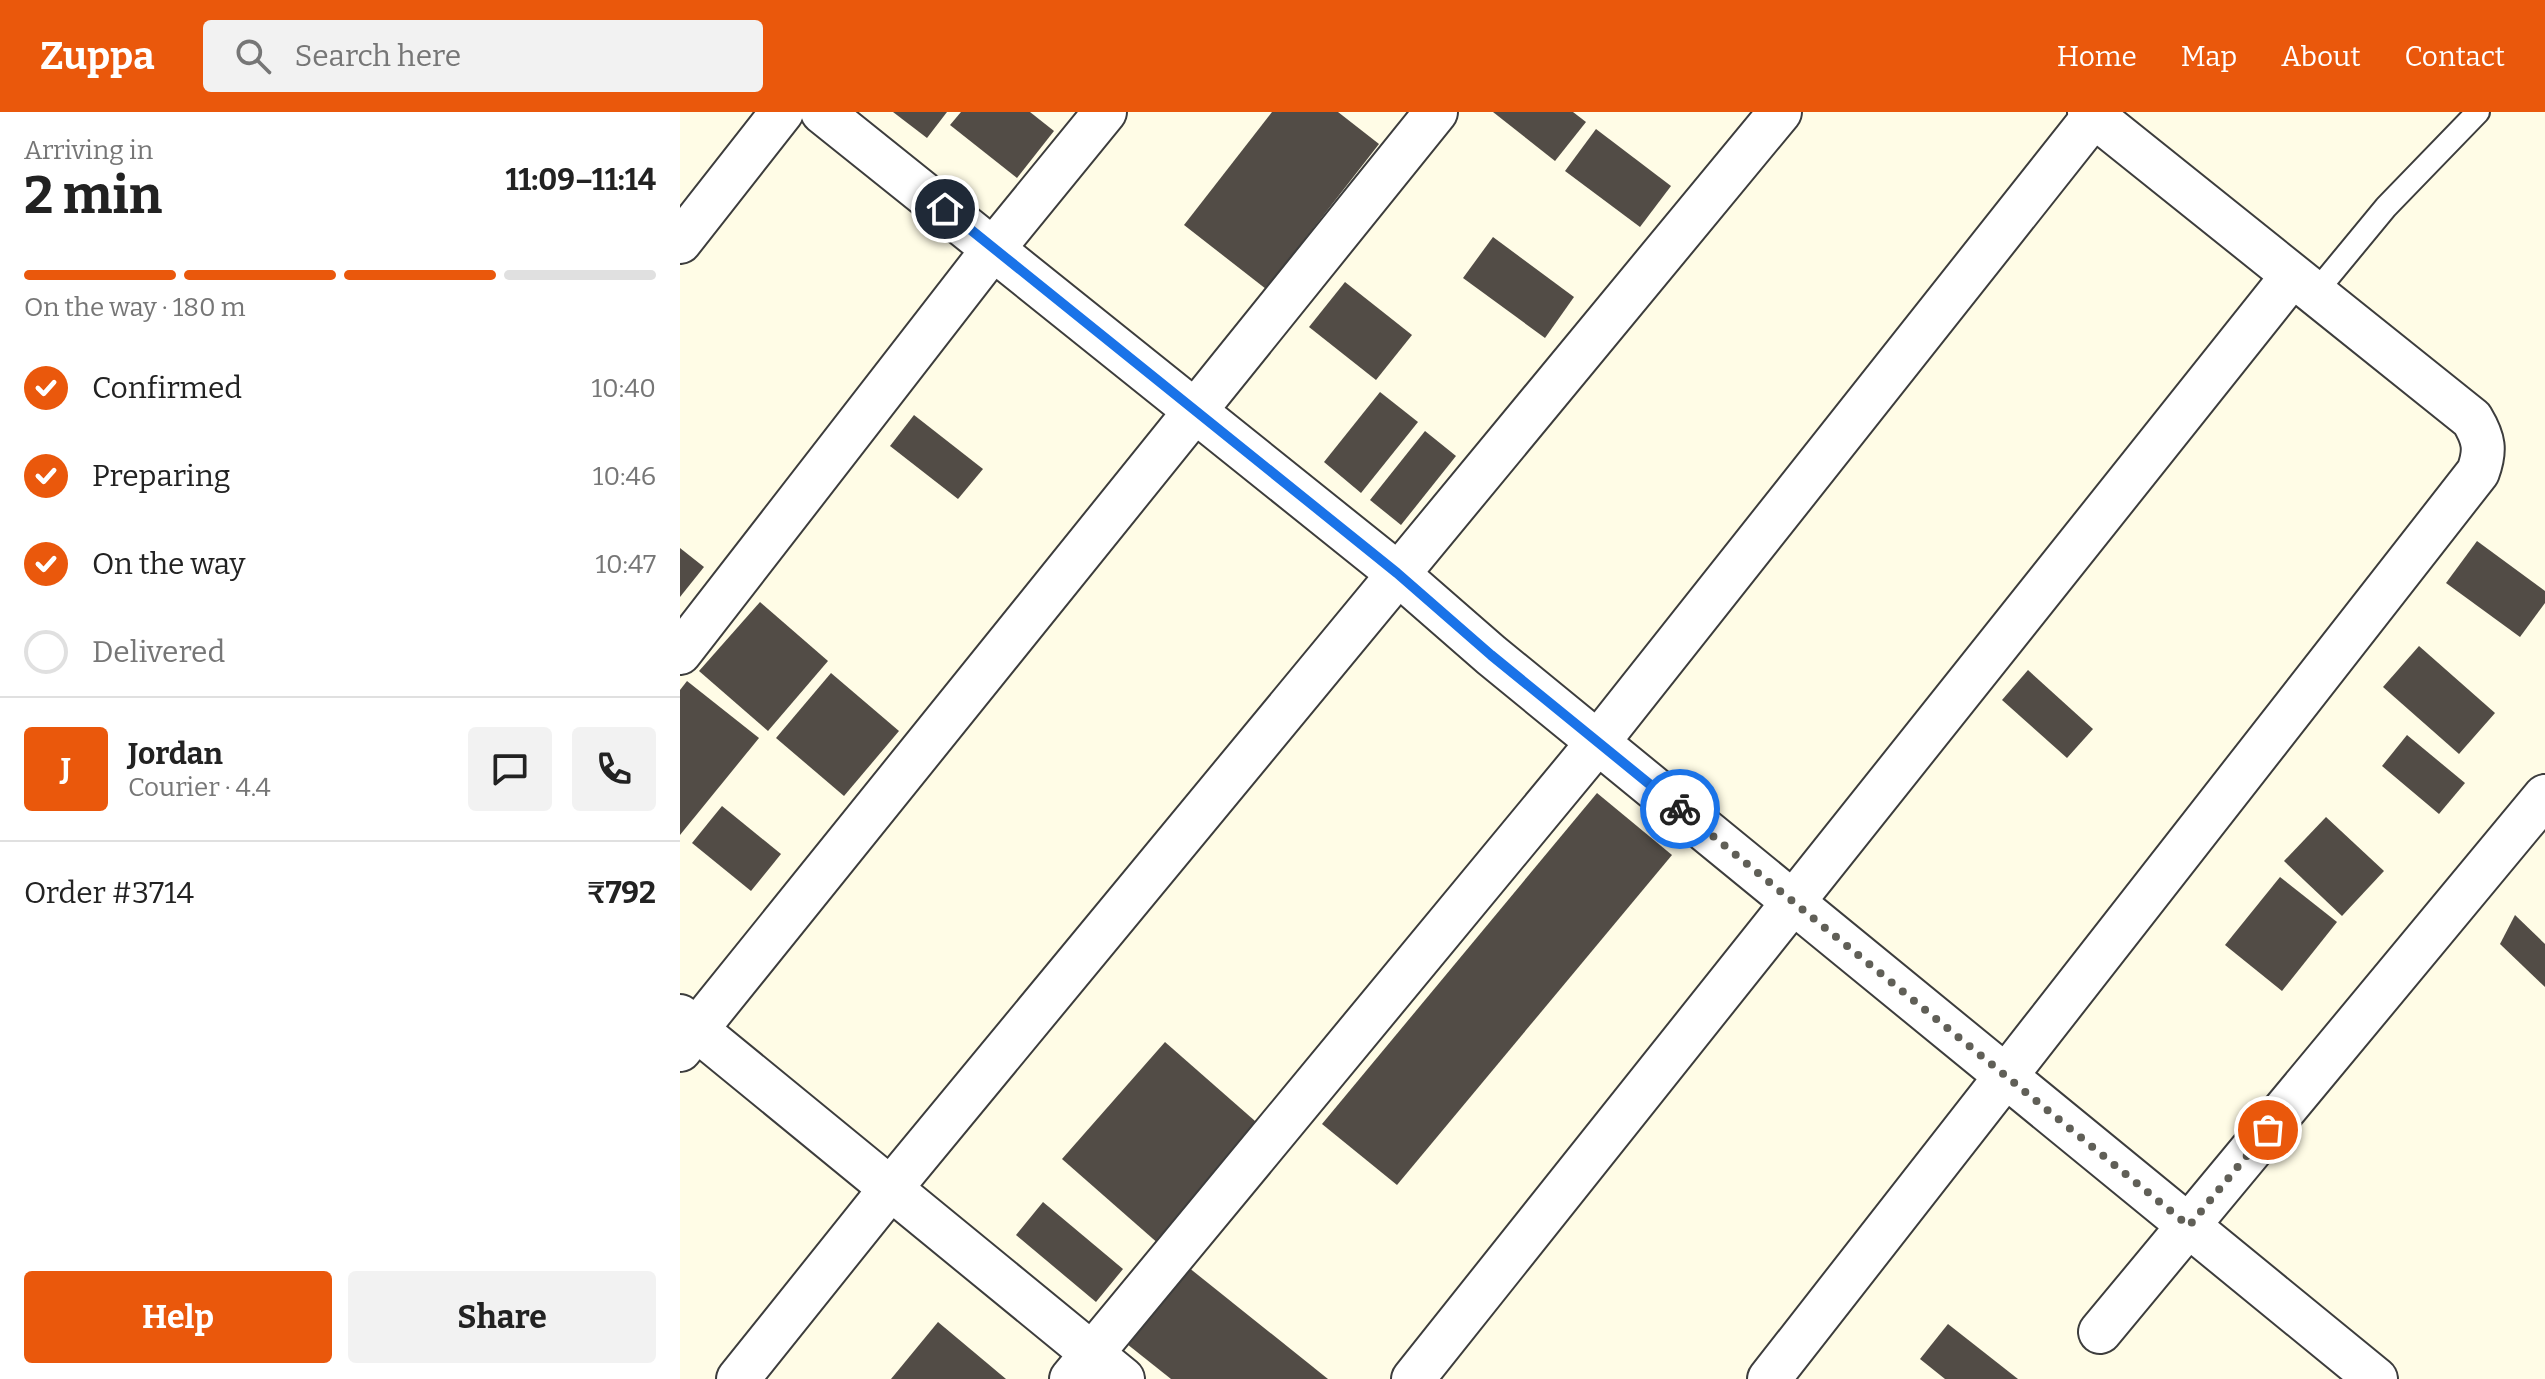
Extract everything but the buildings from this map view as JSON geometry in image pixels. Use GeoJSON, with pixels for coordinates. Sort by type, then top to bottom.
{"type":"FeatureCollection","features":[{"type":"Feature","properties":{"kind":"street"},"geometry":{"type":"LineString","coordinates":[[680,242],[782,112]]}},
{"type":"Feature","properties":{"kind":"street"},"geometry":{"type":"LineString","coordinates":[[822,112],[1397,573],[1491,655],[2376,1379]]}},
{"type":"Feature","properties":{"kind":"street"},"geometry":{"type":"LineString","coordinates":[[680,653],[994,248],[1105,112]]}},
{"type":"Feature","properties":{"kind":"street"},"geometry":{"type":"LineString","coordinates":[[1123,1379],[1080,1366],[891,1188],[685,1032],[1436,112]]}},
{"type":"Feature","properties":{"kind":"street"},"geometry":{"type":"LineString","coordinates":[[738,1379],[891,1188],[1780,112]]}},
{"type":"Feature","properties":{"kind":"street"},"geometry":{"type":"LineString","coordinates":[[1080,1366],[1598,742],[2093,113],[2472,419],[2484,439],[2484,456],[2478,472],[1769,1379]]}},
{"type":"Feature","properties":{"kind":"street"},"geometry":{"type":"LineString","coordinates":[[1413,1379],[1793,902],[2304,284]]}},
{"type":"Feature","properties":{"kind":"street"},"geometry":{"type":"LineString","coordinates":[[2100,1332],[2545,796]]}},
{"type":"Feature","properties":{"kind":"lane"},"geometry":{"type":"LineString","coordinates":[[2304,284],[2368,226],[2478,112]]}},
{"type":"Feature","properties":{"kind":"way so far"},"geometry":{"type":"LineString","coordinates":[[1680,809],[2189,1226],[2268,1130]]}},
{"type":"Feature","properties":{"kind":"route"},"geometry":{"type":"LineString","coordinates":[[945,209],[1397,573],[1491,655],[1680,809]]}}]}
